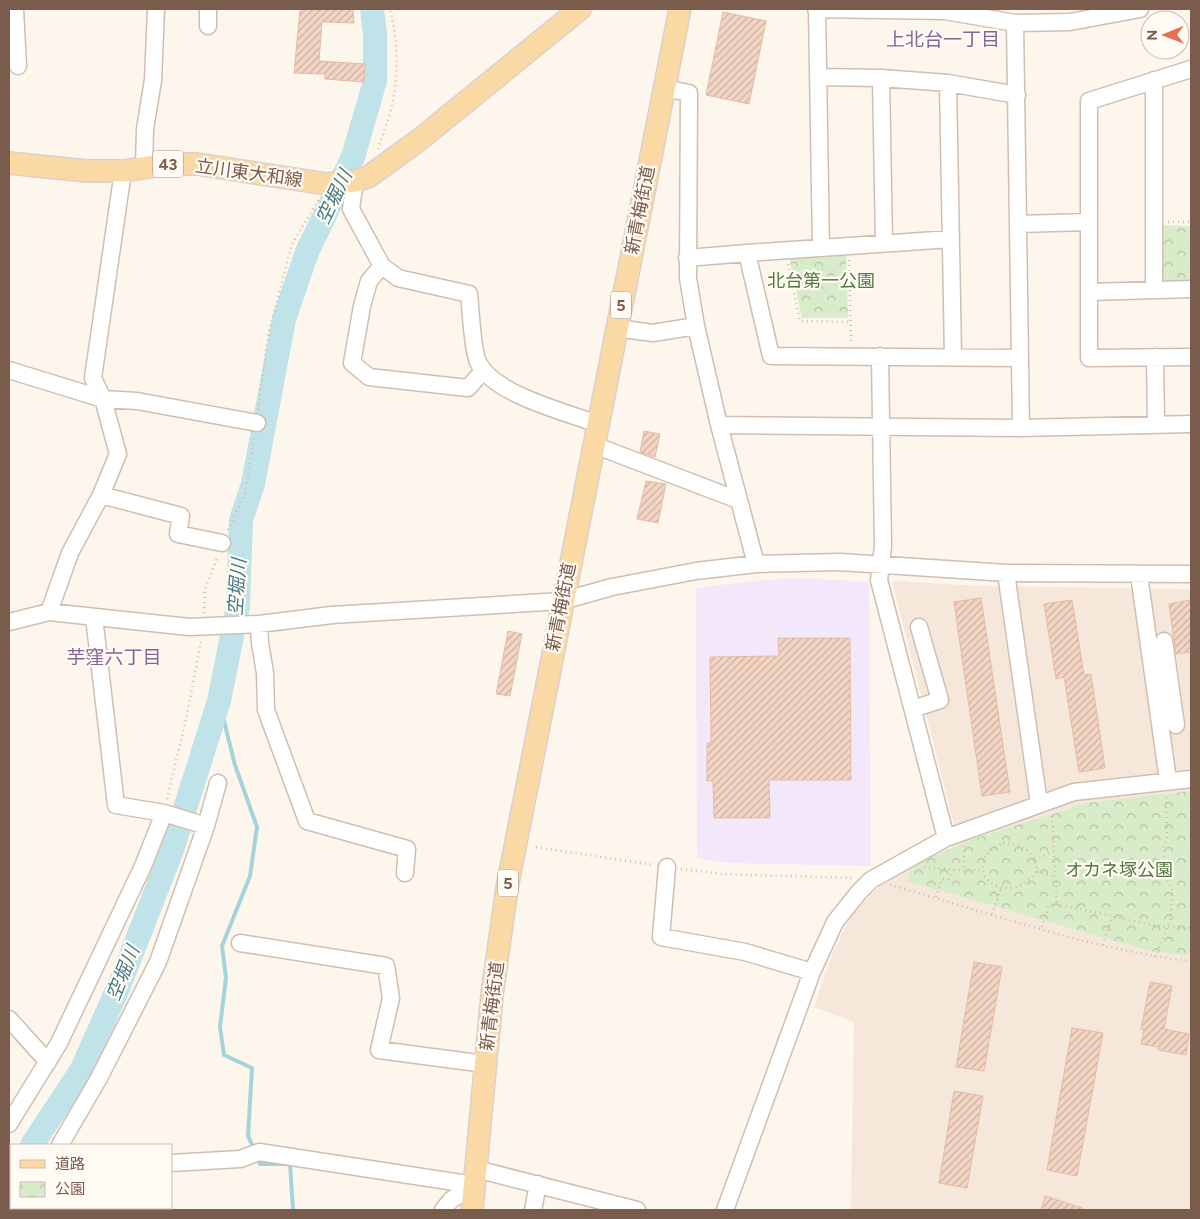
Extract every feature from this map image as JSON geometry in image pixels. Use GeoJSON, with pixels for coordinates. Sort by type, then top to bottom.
{"type":"FeatureCollection","features":[{"type":"Feature","properties":{"kind":"main road","name":"立川東大和線"},"geometry":{"type":"LineString","coordinates":[[9,163],[87,171],[123,172],[144,167],[197,164],[327,184],[355,181],[368,177],[419,140],[580,9]]}},
{"type":"Feature","properties":{"kind":"main road","name":"新青梅街道"},"geometry":{"type":"LineString","coordinates":[[472,1210],[492,995],[507,888],[680,9]]}},
{"type":"Feature","properties":{"kind":"street"},"geometry":{"type":"LineString","coordinates":[[15,9],[18,66]]}},
{"type":"Feature","properties":{"kind":"street"},"geometry":{"type":"LineString","coordinates":[[144,167],[144,130],[153,80],[156,9]]}},
{"type":"Feature","properties":{"kind":"street"},"geometry":{"type":"LineString","coordinates":[[208,9],[208,26]]}},
{"type":"Feature","properties":{"kind":"street"},"geometry":{"type":"LineString","coordinates":[[821,248],[817,9],[944,10],[1015,23],[1036,16],[1070,22],[1140,9]]}},
{"type":"Feature","properties":{"kind":"street"},"geometry":{"type":"LineString","coordinates":[[1015,23],[1021,428]]}},
{"type":"Feature","properties":{"kind":"street"},"geometry":{"type":"LineString","coordinates":[[1191,69],[1089,101],[1089,358],[1191,357]]}},
{"type":"Feature","properties":{"kind":"street"},"geometry":{"type":"LineString","coordinates":[[818,77],[881,78],[948,83],[1017,95]]}},
{"type":"Feature","properties":{"kind":"street"},"geometry":{"type":"LineString","coordinates":[[881,78],[884,243]]}},
{"type":"Feature","properties":{"kind":"street"},"geometry":{"type":"LineString","coordinates":[[1154,80],[1154,290]]}},
{"type":"Feature","properties":{"kind":"street"},"geometry":{"type":"LineString","coordinates":[[948,83],[953,357]]}},
{"type":"Feature","properties":{"kind":"street"},"geometry":{"type":"LineString","coordinates":[[664,88],[689,93],[687,258],[696,326],[719,425],[756,564]]}},
{"type":"Feature","properties":{"kind":"street"},"geometry":{"type":"LineString","coordinates":[[49,612],[70,553],[101,495],[118,454],[103,399],[93,378],[123,172]]}},
{"type":"Feature","properties":{"kind":"street"},"geometry":{"type":"LineString","coordinates":[[355,181],[352,209],[382,266],[398,278],[469,294],[477,360],[483,371],[504,389],[738,500]]}},
{"type":"Feature","properties":{"kind":"street"},"geometry":{"type":"LineString","coordinates":[[1018,224],[1089,222]]}},
{"type":"Feature","properties":{"kind":"street"},"geometry":{"type":"LineString","coordinates":[[687,258],[951,239]]}},
{"type":"Feature","properties":{"kind":"street"},"geometry":{"type":"LineString","coordinates":[[747,253],[771,356],[1020,358]]}},
{"type":"Feature","properties":{"kind":"street"},"geometry":{"type":"LineString","coordinates":[[382,266],[369,281],[352,363],[369,377],[468,388],[483,371]]}},
{"type":"Feature","properties":{"kind":"street"},"geometry":{"type":"LineString","coordinates":[[1089,292],[1191,289]]}},
{"type":"Feature","properties":{"kind":"street"},"geometry":{"type":"LineString","coordinates":[[616,328],[654,333],[696,326]]}},
{"type":"Feature","properties":{"kind":"street"},"geometry":{"type":"LineString","coordinates":[[880,356],[883,546],[880,580],[946,838]]}},
{"type":"Feature","properties":{"kind":"street"},"geometry":{"type":"LineString","coordinates":[[1155,357],[1156,424]]}},
{"type":"Feature","properties":{"kind":"street"},"geometry":{"type":"LineString","coordinates":[[9,370],[103,399],[137,401],[257,423]]}},
{"type":"Feature","properties":{"kind":"street"},"geometry":{"type":"LineString","coordinates":[[719,425],[1021,428],[1191,424]]}},
{"type":"Feature","properties":{"kind":"street"},"geometry":{"type":"LineString","coordinates":[[101,495],[182,516],[178,534],[222,543]]}},
{"type":"Feature","properties":{"kind":"street"},"geometry":{"type":"LineString","coordinates":[[9,622],[49,612],[205,626],[253,624],[332,615],[562,601],[621,586],[696,571],[801,561],[1006,573],[1191,574]]}},
{"type":"Feature","properties":{"kind":"street"},"geometry":{"type":"LineString","coordinates":[[1006,573],[1045,809]]}},
{"type":"Feature","properties":{"kind":"street"},"geometry":{"type":"LineString","coordinates":[[1139,575],[1175,725]]}},
{"type":"Feature","properties":{"kind":"street"},"geometry":{"type":"LineString","coordinates":[[94,617],[116,805],[164,813],[206,826]]}},
{"type":"Feature","properties":{"kind":"street"},"geometry":{"type":"LineString","coordinates":[[253,624],[260,643],[265,672],[266,710],[307,821],[407,849],[405,873]]}},
{"type":"Feature","properties":{"kind":"street"},"geometry":{"type":"LineString","coordinates":[[913,709],[940,700],[919,627]]}},
{"type":"Feature","properties":{"kind":"street"},"geometry":{"type":"LineString","coordinates":[[1164,641],[1175,725],[1167,786]]}},
{"type":"Feature","properties":{"kind":"street"},"geometry":{"type":"LineString","coordinates":[[726,1210],[812,972],[835,922],[848,904],[871,880],[946,838],[1045,809],[1088,790],[1167,786],[1191,779]]}},
{"type":"Feature","properties":{"kind":"street"},"geometry":{"type":"LineString","coordinates":[[61,1144],[99,1078],[158,962],[206,826],[218,783]]}},
{"type":"Feature","properties":{"kind":"street"},"geometry":{"type":"LineString","coordinates":[[9,1124],[59,1044],[143,866],[164,813]]}},
{"type":"Feature","properties":{"kind":"street"},"geometry":{"type":"LineString","coordinates":[[667,866],[661,937],[745,952],[812,972]]}},
{"type":"Feature","properties":{"kind":"street"},"geometry":{"type":"LineString","coordinates":[[240,943],[386,966],[390,998],[379,1050],[486,1064]]}},
{"type":"Feature","properties":{"kind":"street"},"geometry":{"type":"LineString","coordinates":[[9,1019],[48,1062]]}},
{"type":"Feature","properties":{"kind":"street"},"geometry":{"type":"LineString","coordinates":[[172,1163],[240,1159],[253,1154],[538,1184],[637,1210]]}},
{"type":"Feature","properties":{"kind":"street"},"geometry":{"type":"LineString","coordinates":[[444,1210],[451,1200],[475,1177]]}},
{"type":"Feature","properties":{"kind":"street"},"geometry":{"type":"LineString","coordinates":[[533,1210],[538,1184]]}},
{"type":"Feature","properties":{"kind":"path"},"geometry":{"type":"LineString","coordinates":[[377,151],[392,108],[395,43],[390,9]]}},
{"type":"Feature","properties":{"kind":"path"},"geometry":{"type":"LineString","coordinates":[[164,813],[205,626],[205,589],[222,543],[245,492],[257,423],[268,336],[292,244],[327,184]]}},
{"type":"Feature","properties":{"kind":"path"},"geometry":{"type":"LineString","coordinates":[[1154,222],[1191,222]]}},
{"type":"Feature","properties":{"kind":"path"},"geometry":{"type":"LineString","coordinates":[[849,246],[852,356]]}},
{"type":"Feature","properties":{"kind":"path"},"geometry":{"type":"LineString","coordinates":[[785,251],[800,321],[850,322]]}},
{"type":"Feature","properties":{"kind":"path"},"geometry":{"type":"LineString","coordinates":[[1155,957],[1171,918],[1172,888],[1165,877],[1163,848],[1167,840],[1167,786]]}},
{"type":"Feature","properties":{"kind":"path"},"geometry":{"type":"LineString","coordinates":[[1045,809],[1054,851],[1057,904]]}},
{"type":"Feature","properties":{"kind":"path"},"geometry":{"type":"LineString","coordinates":[[964,842],[964,869]]}},
{"type":"Feature","properties":{"kind":"path"},"geometry":{"type":"LineString","coordinates":[[1003,843],[1017,845],[1028,850],[1035,860],[1037,871],[1029,881],[1017,888],[1002,889],[986,878],[982,870],[984,856],[991,849],[1003,843]]}},
{"type":"Feature","properties":{"kind":"path"},"geometry":{"type":"LineString","coordinates":[[536,848],[721,874],[871,880],[1103,945],[1155,957],[1191,961]]}},
{"type":"Feature","properties":{"kind":"path"},"geometry":{"type":"LineString","coordinates":[[1035,860],[1054,851]]}},
{"type":"Feature","properties":{"kind":"path"},"geometry":{"type":"LineString","coordinates":[[920,866],[953,870],[982,870]]}},
{"type":"Feature","properties":{"kind":"path"},"geometry":{"type":"LineString","coordinates":[[936,898],[942,879],[949,879],[953,870]]}},
{"type":"Feature","properties":{"kind":"path"},"geometry":{"type":"LineString","coordinates":[[1037,871],[1055,877]]}},
{"type":"Feature","properties":{"kind":"path"},"geometry":{"type":"LineString","coordinates":[[992,914],[1002,889]]}},
{"type":"Feature","properties":{"kind":"path"},"geometry":{"type":"LineString","coordinates":[[1042,928],[1048,905],[1057,904],[1167,927],[1191,928]]}},
{"type":"Feature","properties":{"kind":"path"},"geometry":{"type":"LineString","coordinates":[[1103,945],[1112,916]]}},
{"type":"Feature","properties":{"kind":"shaded area"},"geometry":{"type":"Polygon","coordinates":[[[802,578],[869,582],[871,866],[729,863],[697,858],[696,588],[762,580],[802,578]]]}},
{"type":"Feature","properties":{"kind":"shaded area"},"geometry":{"type":"Polygon","coordinates":[[[892,581],[983,586],[1191,589],[1191,1210],[851,1210],[854,1022],[814,1007],[832,955],[851,915],[879,887],[912,866],[959,844],[892,581]]]}},
{"type":"Feature","properties":{"kind":"green space"},"geometry":{"type":"Polygon","coordinates":[[[1159,225],[1191,226],[1191,285],[1159,285],[1159,225]]]}},
{"type":"Feature","properties":{"kind":"green space","name":"北台第一公園"},"geometry":{"type":"Polygon","coordinates":[[[846,254],[848,318],[802,318],[789,257],[846,254]]]}},
{"type":"Feature","properties":{"kind":"green space","name":"オカネ塚公園"},"geometry":{"type":"Polygon","coordinates":[[[1191,791],[1191,956],[1150,951],[907,881],[912,866],[969,840],[1087,803],[1191,791]]]}},
{"type":"Feature","properties":{"kind":"building"},"geometry":{"type":"Polygon","coordinates":[[[300,9],[353,9],[354,23],[322,22],[319,61],[365,64],[364,82],[325,79],[325,74],[294,73],[300,9]]]}},
{"type":"Feature","properties":{"kind":"building"},"geometry":{"type":"Polygon","coordinates":[[[723,12],[766,21],[749,104],[706,95],[723,12]]]}},
{"type":"Feature","properties":{"kind":"building"},"geometry":{"type":"Polygon","coordinates":[[[644,431],[660,434],[655,457],[640,452],[644,431]]]}},
{"type":"Feature","properties":{"kind":"building"},"geometry":{"type":"Polygon","coordinates":[[[646,481],[666,484],[658,523],[637,519],[646,481]]]}},
{"type":"Feature","properties":{"kind":"building"},"geometry":{"type":"Polygon","coordinates":[[[981,598],[1010,792],[982,796],[954,602],[981,598]]]}},
{"type":"Feature","properties":{"kind":"building"},"geometry":{"type":"Polygon","coordinates":[[[1072,600],[1084,675],[1091,674],[1105,768],[1079,772],[1064,677],[1056,679],[1044,604],[1072,600]]]}},
{"type":"Feature","properties":{"kind":"building"},"geometry":{"type":"Polygon","coordinates":[[[1191,600],[1191,652],[1176,654],[1169,604],[1191,600]]]}},
{"type":"Feature","properties":{"kind":"building"},"geometry":{"type":"Polygon","coordinates":[[[508,631],[522,634],[510,696],[496,694],[508,631]]]}},
{"type":"Feature","properties":{"kind":"building"},"geometry":{"type":"Polygon","coordinates":[[[778,638],[850,638],[851,780],[769,780],[770,818],[714,818],[713,781],[707,781],[707,743],[711,743],[710,657],[779,656],[778,638]]]}},
{"type":"Feature","properties":{"kind":"building"},"geometry":{"type":"Polygon","coordinates":[[[974,962],[1002,967],[984,1071],[956,1067],[974,962]]]}},
{"type":"Feature","properties":{"kind":"building"},"geometry":{"type":"Polygon","coordinates":[[[1150,982],[1172,986],[1164,1029],[1189,1034],[1186,1055],[1158,1050],[1159,1047],[1141,1044],[1144,1029],[1141,1029],[1150,982]]]}},
{"type":"Feature","properties":{"kind":"building"},"geometry":{"type":"Polygon","coordinates":[[[1072,1028],[1103,1033],[1077,1176],[1047,1170],[1072,1028]]]}},
{"type":"Feature","properties":{"kind":"building"},"geometry":{"type":"Polygon","coordinates":[[[954,1091],[983,1096],[967,1188],[939,1183],[954,1091]]]}},
{"type":"Feature","properties":{"kind":"building"},"geometry":{"type":"Polygon","coordinates":[[[1045,1196],[1082,1208],[1081,1210],[1041,1210],[1045,1196]]]}},
{"type":"Feature","properties":{"kind":"waterway","name":"空堀川"},"geometry":{"type":"LineString","coordinates":[[33,1144],[82,1069],[119,986],[172,850],[219,701],[238,606],[241,520],[253,484],[284,319],[307,252],[353,157],[375,81],[375,34],[372,9]]}},
{"type":"Feature","properties":{"kind":"waterway"},"geometry":{"type":"LineString","coordinates":[[219,701],[235,765],[257,827],[250,876],[222,946],[226,978],[220,1027],[224,1055],[252,1068],[248,1136],[254,1149]]}},
{"type":"Feature","properties":{"kind":"waterway"},"geometry":{"type":"LineString","coordinates":[[258,1158],[260,1164],[290,1164],[293,1210]]}},
{"type":"Feature","properties":{"kind":"district","name":"上北台一丁目"},"geometry":{"type":"Point","coordinates":[943,39]}},
{"type":"Feature","properties":{"kind":"district","name":"芋窪六丁目"},"geometry":{"type":"Point","coordinates":[114,657]}}]}
